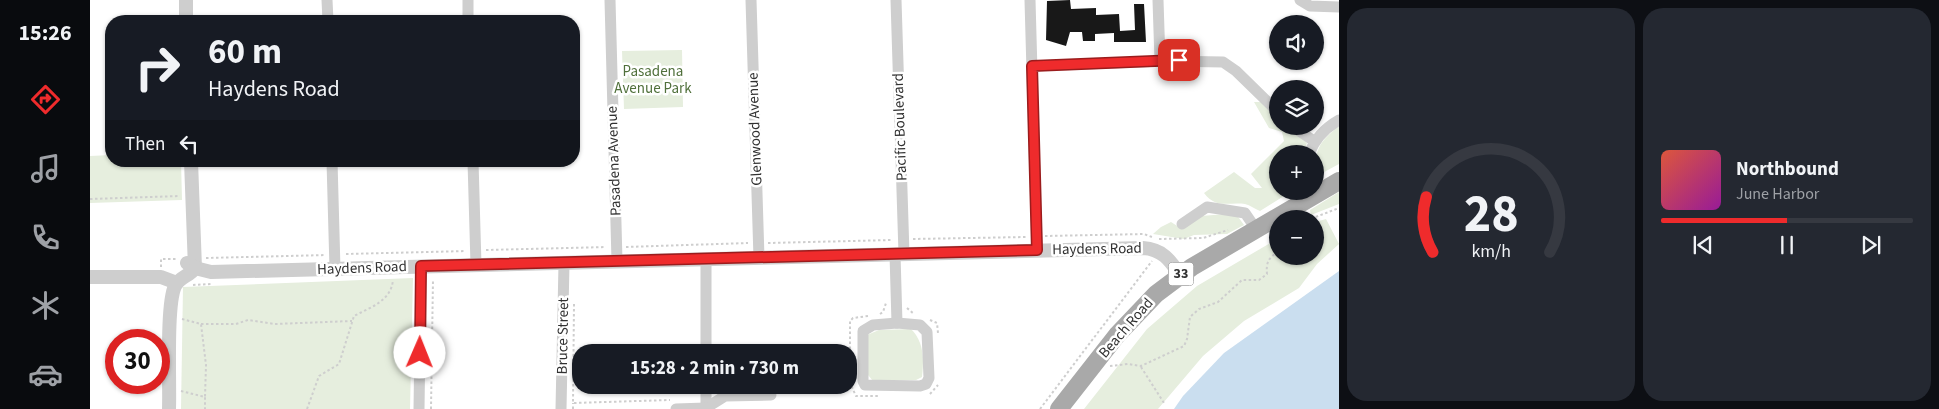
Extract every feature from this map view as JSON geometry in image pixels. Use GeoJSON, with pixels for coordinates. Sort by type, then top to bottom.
{"type":"FeatureCollection","features":[{"type":"Feature","properties":{"kind":"main road","name":"Beach Road"},"geometry":{"type":"LineString","coordinates":[[1324,187],[1339,181]]}},
{"type":"Feature","properties":{"kind":"main road","name":"Beach Road"},"geometry":{"type":"LineString","coordinates":[[1058,409],[1139,310],[1180,275],[1262,234],[1300,200]]}},
{"type":"Feature","properties":{"kind":"street"},"geometry":{"type":"LineString","coordinates":[[186,0],[186,15]]}},
{"type":"Feature","properties":{"kind":"street"},"geometry":{"type":"LineString","coordinates":[[327,0],[328,15]]}},
{"type":"Feature","properties":{"kind":"street"},"geometry":{"type":"LineString","coordinates":[[468,0],[468,15]]}},
{"type":"Feature","properties":{"kind":"street","name":"Pasadena Avenue"},"geometry":{"type":"LineString","coordinates":[[610,0],[617,261]]}},
{"type":"Feature","properties":{"kind":"street","name":"Glenwood Avenue"},"geometry":{"type":"LineString","coordinates":[[751,0],[759,258]]}},
{"type":"Feature","properties":{"kind":"street","name":"Pacific Boulevard"},"geometry":{"type":"LineString","coordinates":[[896,0],[900,254],[897,323]]}},
{"type":"Feature","properties":{"kind":"street"},"geometry":{"type":"LineString","coordinates":[[1030,0],[1037,250]]}},
{"type":"Feature","properties":{"kind":"street"},"geometry":{"type":"LineString","coordinates":[[1158,0],[1160,61]]}},
{"type":"Feature","properties":{"kind":"street"},"geometry":{"type":"LineString","coordinates":[[1300,0],[1310,6],[1339,7]]}},
{"type":"Feature","properties":{"kind":"street"},"geometry":{"type":"LineString","coordinates":[[1032,66],[1160,61],[1223,62],[1236,71],[1269,103]]}},
{"type":"Feature","properties":{"kind":"street"},"geometry":{"type":"LineString","coordinates":[[1312,145],[1328,126],[1339,120]]}},
{"type":"Feature","properties":{"kind":"street"},"geometry":{"type":"LineString","coordinates":[[1305,135],[1314,141]]}},
{"type":"Feature","properties":{"kind":"street"},"geometry":{"type":"LineString","coordinates":[[169,409],[175,315],[168,294],[191,266],[194,248],[191,167]]}},
{"type":"Feature","properties":{"kind":"street"},"geometry":{"type":"LineString","coordinates":[[332,167],[335,269]]}},
{"type":"Feature","properties":{"kind":"street"},"geometry":{"type":"LineString","coordinates":[[473,167],[476,265]]}},
{"type":"Feature","properties":{"kind":"street"},"geometry":{"type":"LineString","coordinates":[[1182,224],[1207,207],[1245,213],[1262,234]]}},
{"type":"Feature","properties":{"kind":"street","name":"Haydens Road"},"geometry":{"type":"LineString","coordinates":[[191,266],[211,272],[335,269],[393,273],[421,266],[1143,248],[1160,251],[1180,275]]}},
{"type":"Feature","properties":{"kind":"street"},"geometry":{"type":"LineString","coordinates":[[706,259],[706,344]]}},
{"type":"Feature","properties":{"kind":"street","name":"Bruce Street"},"geometry":{"type":"LineString","coordinates":[[562,409],[564,263]]}},
{"type":"Feature","properties":{"kind":"street"},"geometry":{"type":"LineString","coordinates":[[419,409],[421,266]]}},
{"type":"Feature","properties":{"kind":"street"},"geometry":{"type":"LineString","coordinates":[[90,278],[161,277],[179,282]]}},
{"type":"Feature","properties":{"kind":"street"},"geometry":{"type":"LineString","coordinates":[[897,323],[920,325],[927,332],[929,378],[926,384],[920,386],[865,385],[863,381],[863,331],[873,325],[897,323]]}},
{"type":"Feature","properties":{"kind":"street"},"geometry":{"type":"LineString","coordinates":[[706,394],[706,408]]}},
{"type":"Feature","properties":{"kind":"street"},"geometry":{"type":"LineString","coordinates":[[677,404],[706,408],[725,396],[771,395]]}},
{"type":"Feature","properties":{"kind":"path"},"geometry":{"type":"LineString","coordinates":[[90,199],[183,196]]}},
{"type":"Feature","properties":{"kind":"path"},"geometry":{"type":"LineString","coordinates":[[1324,214],[1339,208]]}},
{"type":"Feature","properties":{"kind":"path"},"geometry":{"type":"LineString","coordinates":[[1262,234],[1269,234]]}},
{"type":"Feature","properties":{"kind":"path"},"geometry":{"type":"LineString","coordinates":[[1040,409],[1168,239]]}},
{"type":"Feature","properties":{"kind":"path"},"geometry":{"type":"LineString","coordinates":[[1114,362],[1110,366],[1128,364],[1141,366],[1169,351],[1184,346],[1190,316],[1199,309],[1218,302],[1242,280],[1259,280],[1267,274],[1266,264],[1269,261]]}},
{"type":"Feature","properties":{"kind":"path"},"geometry":{"type":"LineString","coordinates":[[307,409],[319,376],[339,364],[354,316],[385,299],[393,273],[402,280]]}},
{"type":"Feature","properties":{"kind":"path"},"geometry":{"type":"LineString","coordinates":[[431,409],[433,279]]}},
{"type":"Feature","properties":{"kind":"path"},"geometry":{"type":"LineString","coordinates":[[179,282],[213,284]]}},
{"type":"Feature","properties":{"kind":"path"},"geometry":{"type":"LineString","coordinates":[[877,314],[883,312],[886,299]]}},
{"type":"Feature","properties":{"kind":"path"},"geometry":{"type":"LineString","coordinates":[[573,409],[574,304]]}},
{"type":"Feature","properties":{"kind":"path"},"geometry":{"type":"LineString","coordinates":[[905,306],[910,312],[920,316]]}},
{"type":"Feature","properties":{"kind":"path"},"geometry":{"type":"LineString","coordinates":[[175,315],[201,324],[236,324],[248,320],[275,324],[352,321]]}},
{"type":"Feature","properties":{"kind":"path"},"geometry":{"type":"LineString","coordinates":[[869,315],[853,318],[850,321],[850,383],[856,396],[881,396]]}},
{"type":"Feature","properties":{"kind":"path"},"geometry":{"type":"LineString","coordinates":[[928,319],[937,323],[938,336]]}},
{"type":"Feature","properties":{"kind":"path"},"geometry":{"type":"LineString","coordinates":[[201,324],[206,365],[205,409]]}},
{"type":"Feature","properties":{"kind":"path"},"geometry":{"type":"LineString","coordinates":[[1141,366],[1164,403]]}},
{"type":"Feature","properties":{"kind":"path"},"geometry":{"type":"LineString","coordinates":[[929,395],[936,389],[938,379]]}},
{"type":"Feature","properties":{"kind":"path"},"geometry":{"type":"LineString","coordinates":[[178,391],[205,397]]}},
{"type":"Feature","properties":{"kind":"path"},"geometry":{"type":"LineString","coordinates":[[573,402],[677,404]]}},
{"type":"Feature","properties":{"kind":"green space","name":"Pasadena Avenue Park"},"geometry":{"type":"Polygon","coordinates":[[[682,50],[683,107],[624,109],[622,51],[682,50]]]}},
{"type":"Feature","properties":{"kind":"green space"},"geometry":{"type":"Polygon","coordinates":[[[1254,102],[1261,102],[1269,109],[1269,128],[1254,102]]]}},
{"type":"Feature","properties":{"kind":"green space"},"geometry":{"type":"Polygon","coordinates":[[[1339,126],[1339,164],[1324,172],[1324,145],[1320,145],[1326,137],[1339,126]]]}},
{"type":"Feature","properties":{"kind":"green space"},"geometry":{"type":"Polygon","coordinates":[[[1283,135],[1298,135],[1307,143],[1306,145],[1280,145],[1284,141],[1283,135]]]}},
{"type":"Feature","properties":{"kind":"green space"},"geometry":{"type":"Polygon","coordinates":[[[105,155],[105,167],[181,167],[182,200],[90,203],[90,156],[105,155]]]}},
{"type":"Feature","properties":{"kind":"green space"},"geometry":{"type":"Polygon","coordinates":[[[1269,156],[1269,200],[1278,200],[1260,211],[1245,204],[1218,203],[1204,193],[1234,172],[1255,188],[1262,188],[1251,174],[1269,156]]]}},
{"type":"Feature","properties":{"kind":"green space"},"geometry":{"type":"Polygon","coordinates":[[[1339,192],[1339,204],[1324,210],[1310,210],[1339,192]]]}},
{"type":"Feature","properties":{"kind":"green space"},"geometry":{"type":"Polygon","coordinates":[[[1236,214],[1244,225],[1227,234],[1194,235],[1184,239],[1153,234],[1171,222],[1182,229],[1201,216],[1236,214]]]}},
{"type":"Feature","properties":{"kind":"green space"},"geometry":{"type":"Polygon","coordinates":[[[1326,219],[1339,244],[1324,258],[1324,220],[1326,219]]]}},
{"type":"Feature","properties":{"kind":"green space"},"geometry":{"type":"Polygon","coordinates":[[[1269,244],[1269,265],[1316,265],[1299,288],[1244,321],[1203,356],[1158,409],[1084,409],[1147,329],[1197,286],[1269,244]]]}},
{"type":"Feature","properties":{"kind":"green space"},"geometry":{"type":"Polygon","coordinates":[[[413,278],[410,409],[181,409],[183,287],[413,278]]]}},
{"type":"Feature","properties":{"kind":"green space"},"geometry":{"type":"Polygon","coordinates":[[[911,329],[921,345],[922,377],[916,380],[873,381],[868,375],[867,335],[879,330],[911,329]]]}},
{"type":"Feature","properties":{"kind":"water"},"geometry":{"type":"Polygon","coordinates":[[[1339,271],[1339,409],[1174,409],[1183,396],[1224,353],[1339,271]]]}},
{"type":"Feature","properties":{"kind":"building"},"geometry":{"type":"Polygon","coordinates":[[[1070,0],[1071,9],[1096,8],[1096,15],[1119,14],[1120,31],[1135,30],[1134,4],[1144,4],[1146,42],[1114,42],[1114,33],[1095,34],[1095,41],[1083,41],[1082,32],[1070,32],[1066,46],[1046,40],[1047,1],[1070,0]]]}},
{"type":"Feature","properties":{"kind":"route"},"geometry":{"type":"LineString","coordinates":[[420,353],[421,266],[1037,250],[1032,66],[1179,60]]}}]}
